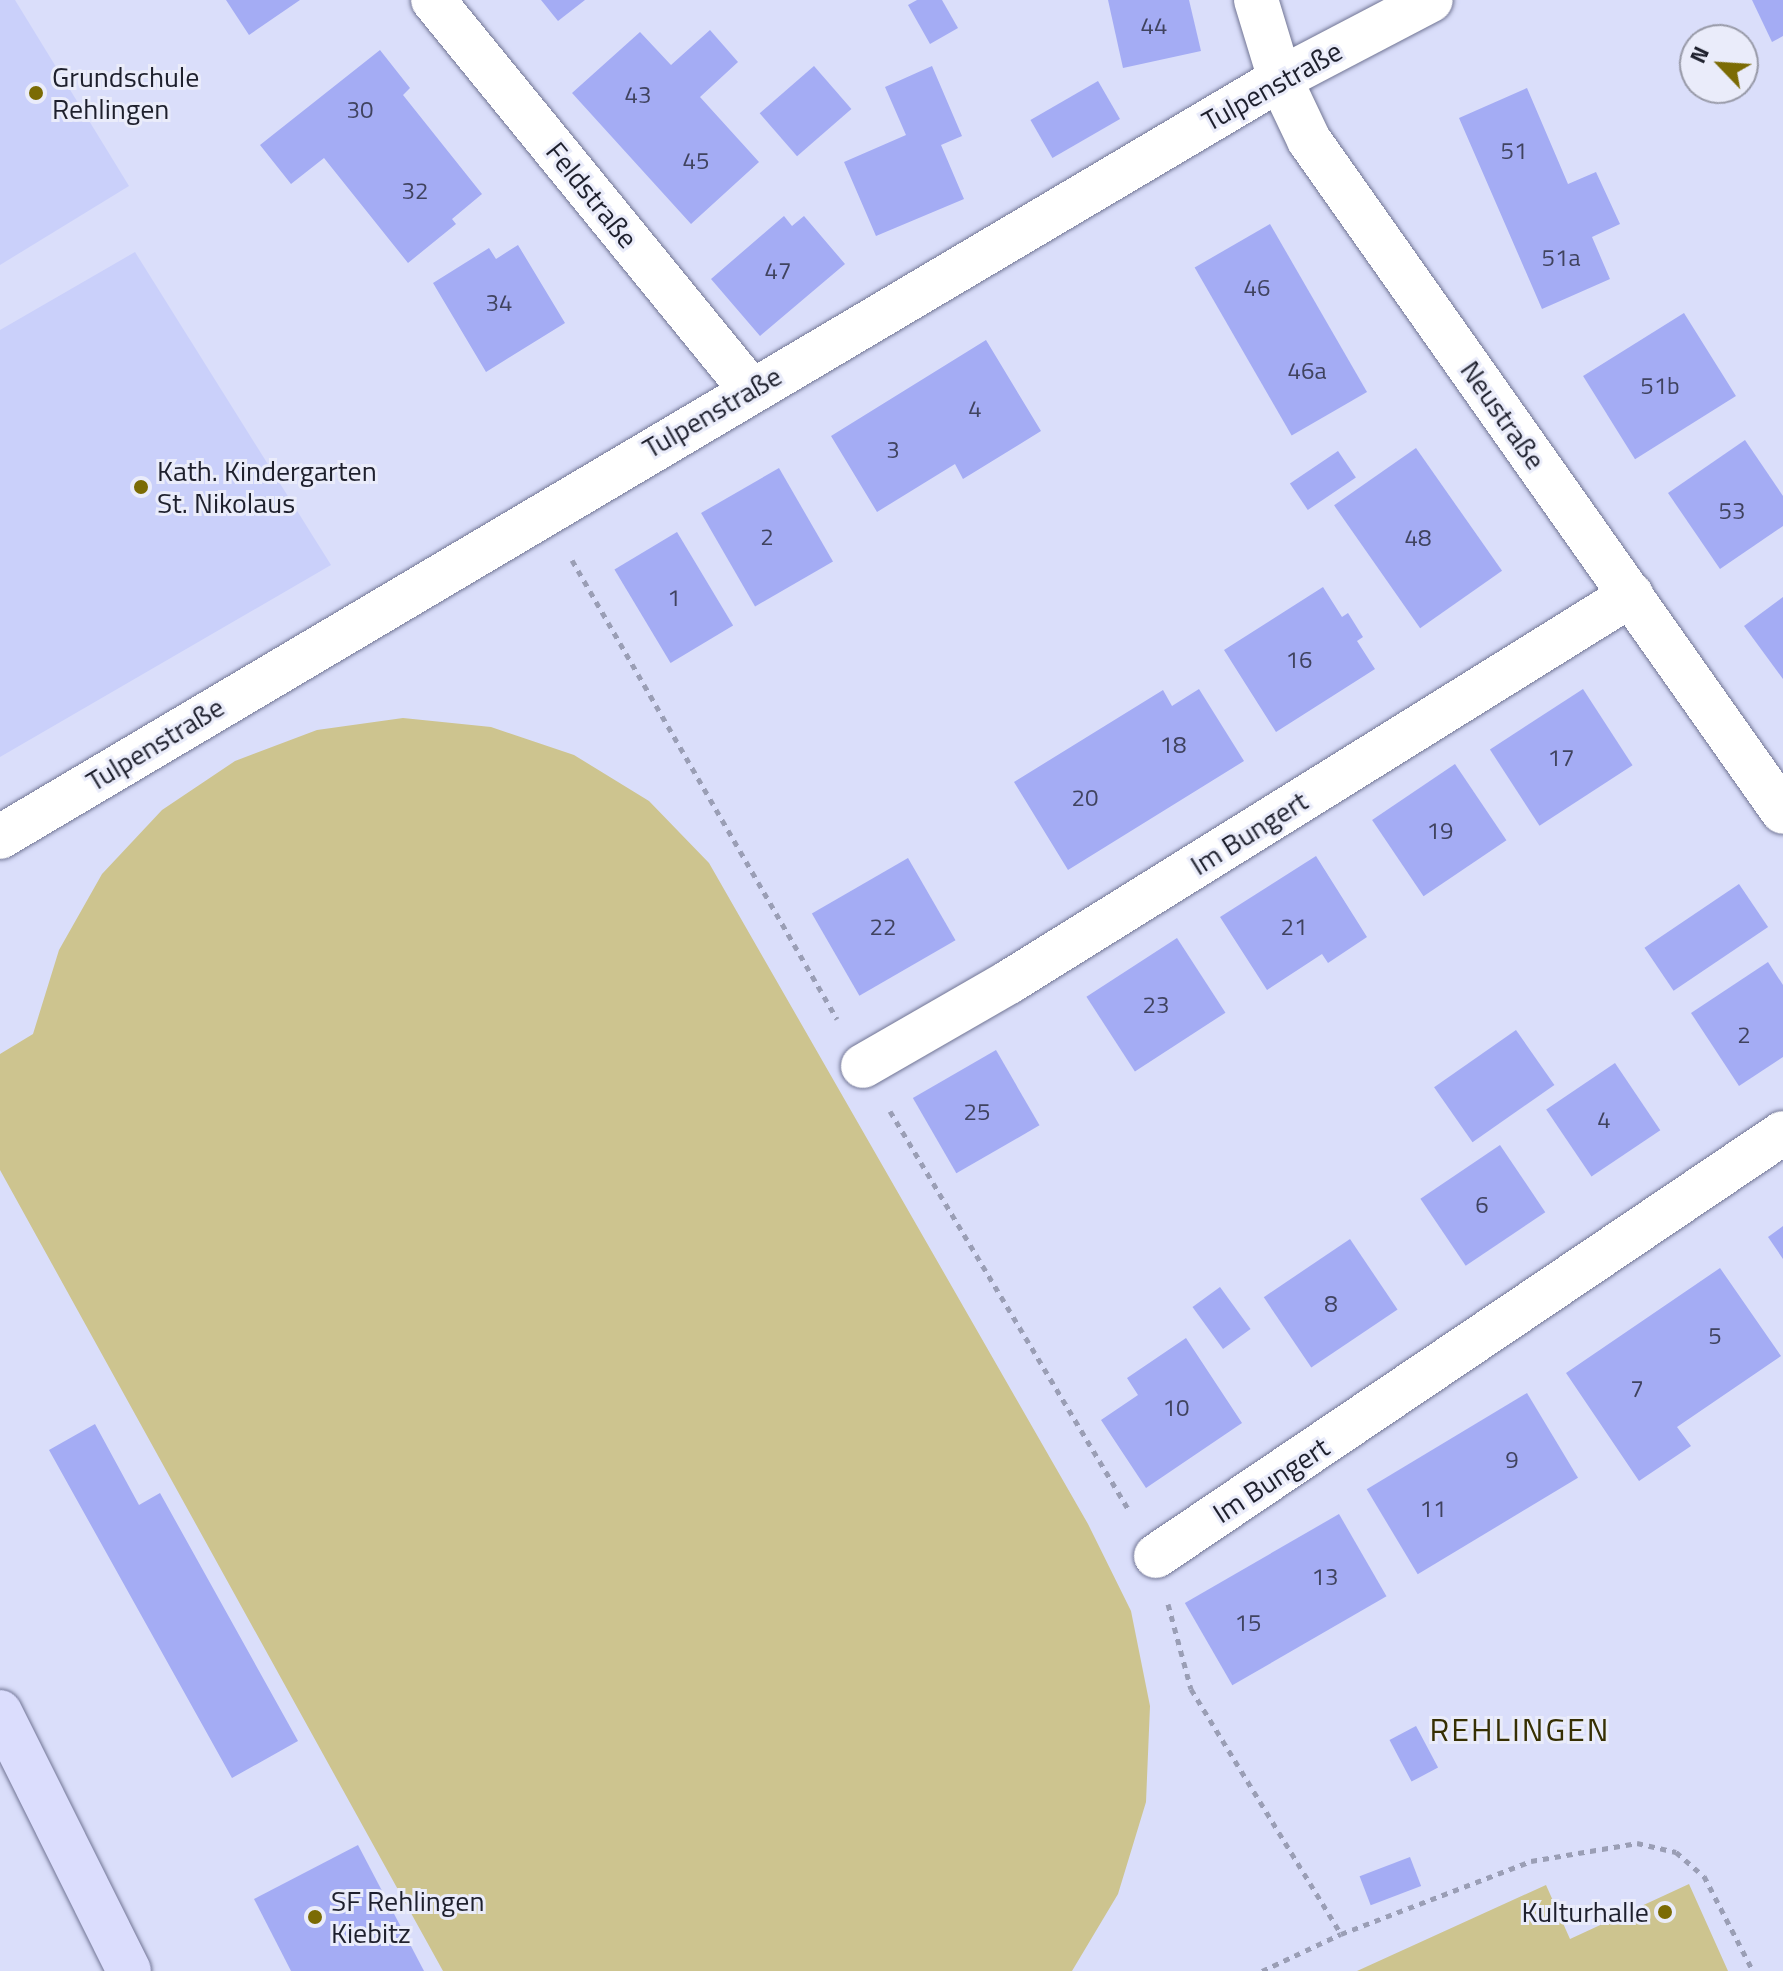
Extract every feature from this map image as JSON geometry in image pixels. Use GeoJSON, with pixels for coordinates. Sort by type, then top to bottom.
{"type":"FeatureCollection","features":[{"type":"Feature","properties":{"kind":"main road"},"geometry":{"type":"LineString","coordinates":[[0,1712],[129,1971]]}},
{"type":"Feature","properties":{"kind":"street","name":"Feldstraße"},"geometry":{"type":"LineString","coordinates":[[433,0],[750,389]]}},
{"type":"Feature","properties":{"kind":"street","name":"Neustraße"},"geometry":{"type":"LineString","coordinates":[[1256,0],[1280,79],[1309,140],[1783,812]]}},
{"type":"Feature","properties":{"kind":"street","name":"Tulpenstraße"},"geometry":{"type":"LineString","coordinates":[[0,837],[544,510],[1280,79],[1431,0]]}},
{"type":"Feature","properties":{"kind":"street","name":"Im Bungert"},"geometry":{"type":"LineString","coordinates":[[863,1066],[1009,982],[1631,595]]}},
{"type":"Feature","properties":{"kind":"street","name":"Im Bungert"},"geometry":{"type":"LineString","coordinates":[[1156,1556],[1783,1133]]}},
{"type":"Feature","properties":{"kind":"path"},"geometry":{"type":"LineString","coordinates":[[544,510],[863,1066],[1156,1556],[1191,1689],[1341,1934]]}},
{"type":"Feature","properties":{"kind":"path"},"geometry":{"type":"LineString","coordinates":[[1262,1971],[1341,1934],[1531,1861],[1637,1843],[1676,1852],[1704,1876],[1753,1971]]}},
{"type":"Feature","properties":{"kind":"shaded area","name":"Grundschule Rehlingen"},"geometry":{"type":"Polygon","coordinates":[[[0,0],[15,0],[129,186],[0,265],[0,0]]]}},
{"type":"Feature","properties":{"kind":"shaded area","name":"Kath. Kindergarten St. Nikolaus"},"geometry":{"type":"Polygon","coordinates":[[[135,252],[331,565],[0,757],[0,330],[135,252]]]}},
{"type":"Feature","properties":{"kind":"shaded area"},"geometry":{"type":"Polygon","coordinates":[[[403,718],[491,727],[574,755],[649,801],[709,863],[1088,1524],[1131,1611],[1150,1706],[1146,1802],[1118,1894],[1072,1971],[443,1971],[0,1170],[0,1054],[33,1034],[59,950],[102,874],[162,810],[235,761],[317,730],[403,718]]]}},
{"type":"Feature","properties":{"kind":"shaded area","name":"Kulturhalle"},"geometry":{"type":"Polygon","coordinates":[[[1689,1884],[1728,1971],[1357,1971],[1546,1885],[1570,1939],[1689,1884]]]}},
{"type":"Feature","properties":{"kind":"building"},"geometry":{"type":"Polygon","coordinates":[[[226,0],[300,0],[249,35],[226,0]]]}},
{"type":"Feature","properties":{"kind":"building"},"geometry":{"type":"Polygon","coordinates":[[[541,0],[585,0],[558,21],[541,0]]]}},
{"type":"Feature","properties":{"kind":"building"},"geometry":{"type":"Polygon","coordinates":[[[917,0],[942,0],[958,28],[930,44],[908,5],[917,0]]]}},
{"type":"Feature","properties":{"kind":"building"},"geometry":{"type":"Polygon","coordinates":[[[1108,0],[1189,0],[1201,51],[1123,68],[1108,0]]]}},
{"type":"Feature","properties":{"kind":"building"},"geometry":{"type":"Polygon","coordinates":[[[1752,0],[1783,0],[1783,36],[1772,42],[1752,0]]]}},
{"type":"Feature","properties":{"kind":"building"},"geometry":{"type":"Polygon","coordinates":[[[710,30],[738,62],[700,97],[759,162],[691,224],[572,93],[640,32],[671,65],[710,30]]]}},
{"type":"Feature","properties":{"kind":"building"},"geometry":{"type":"Polygon","coordinates":[[[380,50],[410,88],[403,95],[482,194],[452,219],[456,224],[408,263],[324,158],[291,184],[260,145],[380,50]]]}},
{"type":"Feature","properties":{"kind":"building"},"geometry":{"type":"Polygon","coordinates":[[[814,66],[851,109],[797,156],[760,113],[814,66]]]}},
{"type":"Feature","properties":{"kind":"building"},"geometry":{"type":"Polygon","coordinates":[[[932,66],[962,136],[941,145],[964,199],[876,236],[844,162],[906,135],[885,87],[932,66]]]}},
{"type":"Feature","properties":{"kind":"building"},"geometry":{"type":"Polygon","coordinates":[[[1098,81],[1120,119],[1052,158],[1030,120],[1098,81]]]}},
{"type":"Feature","properties":{"kind":"building"},"geometry":{"type":"Polygon","coordinates":[[[1527,88],[1568,184],[1596,172],[1620,224],[1592,237],[1610,279],[1542,309],[1459,118],[1527,88]]]}},
{"type":"Feature","properties":{"kind":"building"},"geometry":{"type":"Polygon","coordinates":[[[784,216],[792,226],[804,216],[845,264],[760,336],[711,279],[784,216]]]}},
{"type":"Feature","properties":{"kind":"building"},"geometry":{"type":"Polygon","coordinates":[[[1270,224],[1367,392],[1292,436],[1195,268],[1270,224]]]}},
{"type":"Feature","properties":{"kind":"building"},"geometry":{"type":"Polygon","coordinates":[[[518,245],[565,323],[486,372],[433,283],[489,248],[496,259],[518,245]]]}},
{"type":"Feature","properties":{"kind":"building"},"geometry":{"type":"Polygon","coordinates":[[[1684,313],[1736,396],[1635,459],[1583,376],[1684,313]]]}},
{"type":"Feature","properties":{"kind":"building"},"geometry":{"type":"Polygon","coordinates":[[[986,340],[1041,431],[963,479],[955,464],[877,512],[831,436],[986,340]]]}},
{"type":"Feature","properties":{"kind":"building"},"geometry":{"type":"Polygon","coordinates":[[[1745,440],[1783,496],[1783,526],[1720,569],[1668,493],[1745,440]]]}},
{"type":"Feature","properties":{"kind":"building"},"geometry":{"type":"Polygon","coordinates":[[[1416,448],[1502,571],[1420,628],[1334,505],[1416,448]]]}},
{"type":"Feature","properties":{"kind":"building"},"geometry":{"type":"Polygon","coordinates":[[[1338,451],[1356,478],[1308,510],[1290,483],[1338,451]]]}},
{"type":"Feature","properties":{"kind":"building"},"geometry":{"type":"Polygon","coordinates":[[[779,468],[833,562],[755,607],[701,513],[779,468]]]}},
{"type":"Feature","properties":{"kind":"building"},"geometry":{"type":"Polygon","coordinates":[[[677,532],[733,625],[671,663],[614,570],[677,532]]]}},
{"type":"Feature","properties":{"kind":"building"},"geometry":{"type":"Polygon","coordinates":[[[1323,587],[1342,617],[1348,613],[1363,637],[1357,641],[1375,669],[1276,732],[1224,650],[1323,587]]]}},
{"type":"Feature","properties":{"kind":"building"},"geometry":{"type":"Polygon","coordinates":[[[1783,597],[1783,679],[1744,626],[1783,597]]]}},
{"type":"Feature","properties":{"kind":"building"},"geometry":{"type":"Polygon","coordinates":[[[1199,689],[1244,761],[1068,870],[1014,782],[1163,690],[1172,706],[1199,689]]]}},
{"type":"Feature","properties":{"kind":"building"},"geometry":{"type":"Polygon","coordinates":[[[1583,689],[1633,765],[1539,826],[1490,749],[1583,689]]]}},
{"type":"Feature","properties":{"kind":"building"},"geometry":{"type":"Polygon","coordinates":[[[1455,764],[1506,840],[1424,896],[1372,820],[1455,764]]]}},
{"type":"Feature","properties":{"kind":"building"},"geometry":{"type":"Polygon","coordinates":[[[1316,856],[1367,937],[1328,963],[1322,954],[1267,990],[1220,917],[1316,856]]]}},
{"type":"Feature","properties":{"kind":"building"},"geometry":{"type":"Polygon","coordinates":[[[908,858],[956,940],[859,996],[812,914],[908,858]]]}},
{"type":"Feature","properties":{"kind":"building"},"geometry":{"type":"Polygon","coordinates":[[[1739,884],[1768,927],[1674,991],[1644,948],[1739,884]]]}},
{"type":"Feature","properties":{"kind":"building"},"geometry":{"type":"Polygon","coordinates":[[[1177,938],[1225,1013],[1135,1071],[1086,997],[1177,938]]]}},
{"type":"Feature","properties":{"kind":"building"},"geometry":{"type":"Polygon","coordinates":[[[1768,962],[1783,985],[1783,1057],[1739,1086],[1691,1013],[1768,962]]]}},
{"type":"Feature","properties":{"kind":"building"},"geometry":{"type":"Polygon","coordinates":[[[1516,1030],[1554,1085],[1473,1142],[1434,1087],[1516,1030]]]}},
{"type":"Feature","properties":{"kind":"building"},"geometry":{"type":"Polygon","coordinates":[[[996,1050],[1040,1125],[956,1173],[913,1098],[996,1050]]]}},
{"type":"Feature","properties":{"kind":"building"},"geometry":{"type":"Polygon","coordinates":[[[1615,1063],[1660,1130],[1591,1177],[1546,1109],[1615,1063]]]}},
{"type":"Feature","properties":{"kind":"building"},"geometry":{"type":"Polygon","coordinates":[[[1500,1145],[1545,1212],[1466,1266],[1420,1199],[1500,1145]]]}},
{"type":"Feature","properties":{"kind":"building"},"geometry":{"type":"Polygon","coordinates":[[[1783,1226],[1783,1259],[1768,1237],[1783,1226]]]}},
{"type":"Feature","properties":{"kind":"building"},"geometry":{"type":"Polygon","coordinates":[[[1350,1239],[1398,1309],[1311,1368],[1264,1297],[1350,1239]]]}},
{"type":"Feature","properties":{"kind":"building"},"geometry":{"type":"Polygon","coordinates":[[[1720,1268],[1781,1356],[1677,1427],[1691,1446],[1639,1481],[1566,1373],[1720,1268]]]}},
{"type":"Feature","properties":{"kind":"building"},"geometry":{"type":"Polygon","coordinates":[[[1220,1287],[1251,1329],[1223,1349],[1192,1307],[1220,1287]]]}},
{"type":"Feature","properties":{"kind":"building"},"geometry":{"type":"Polygon","coordinates":[[[1186,1338],[1242,1423],[1146,1488],[1101,1420],[1138,1395],[1127,1378],[1186,1338]]]}},
{"type":"Feature","properties":{"kind":"building"},"geometry":{"type":"Polygon","coordinates":[[[1527,1393],[1578,1478],[1418,1574],[1367,1489],[1527,1393]]]}},
{"type":"Feature","properties":{"kind":"building"},"geometry":{"type":"Polygon","coordinates":[[[95,1424],[139,1505],[160,1493],[298,1741],[232,1778],[49,1450],[95,1424]]]}},
{"type":"Feature","properties":{"kind":"building"},"geometry":{"type":"Polygon","coordinates":[[[1339,1514],[1386,1596],[1232,1685],[1185,1603],[1339,1514]]]}},
{"type":"Feature","properties":{"kind":"building"},"geometry":{"type":"Polygon","coordinates":[[[1416,1726],[1438,1767],[1412,1782],[1390,1740],[1416,1726]]]}},
{"type":"Feature","properties":{"kind":"building"},"geometry":{"type":"Polygon","coordinates":[[[358,1845],[424,1971],[291,1971],[254,1899],[358,1845]]]}},
{"type":"Feature","properties":{"kind":"building"},"geometry":{"type":"Polygon","coordinates":[[[1410,1857],[1421,1886],[1371,1905],[1360,1876],[1410,1857]]]}},
{"type":"Feature","properties":{"kind":"place","name":"Grundschule Rehlingen"},"geometry":{"type":"Point","coordinates":[36,93]}},
{"type":"Feature","properties":{"kind":"place","name":"Kath. Kindergarten St. Nikolaus"},"geometry":{"type":"Point","coordinates":[141,487]}},
{"type":"Feature","properties":{"kind":"place","name":"Kulturhalle"},"geometry":{"type":"Point","coordinates":[1665,1912]}},
{"type":"Feature","properties":{"kind":"place","name":"SF Rehlingen Kiebitz"},"geometry":{"type":"Point","coordinates":[315,1917]}},
{"type":"Feature","properties":{"kind":"district","name":"REHLINGEN"},"geometry":{"type":"Point","coordinates":[1520,1729]}}]}
